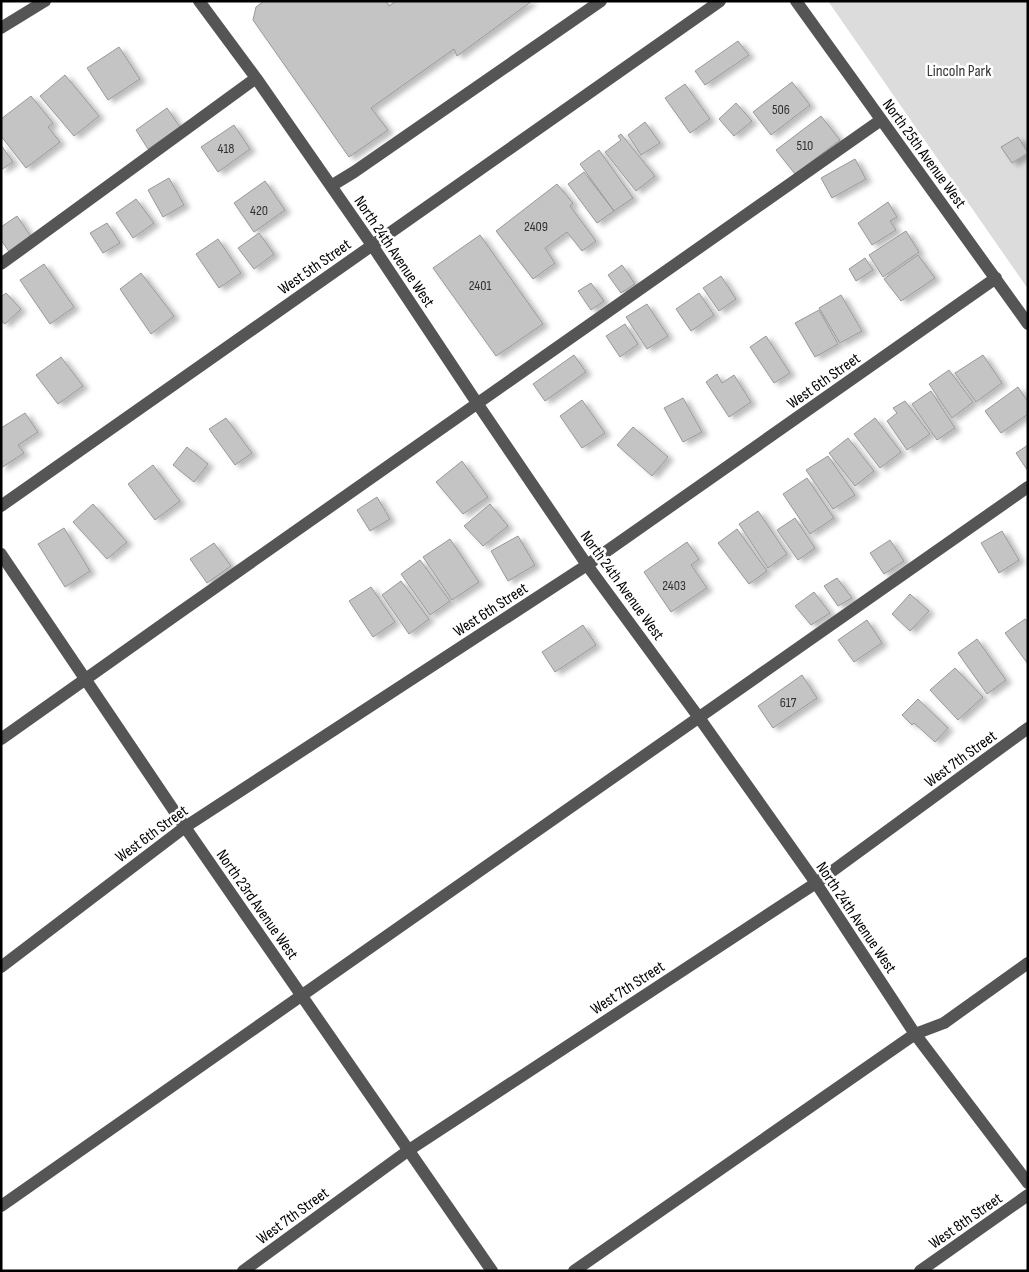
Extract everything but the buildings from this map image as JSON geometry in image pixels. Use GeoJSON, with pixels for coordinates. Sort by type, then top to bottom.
{"type":"FeatureCollection","features":[{"type":"Feature","properties":{"kind":"street"},"geometry":{"type":"LineString","coordinates":[[1,28],[45,1]]}},
{"type":"Feature","properties":{"kind":"street","name":"North 24th Avenue West"},"geometry":{"type":"LineString","coordinates":[[198,1],[256,78],[372,244],[477,404],[587,565],[700,719],[816,883],[916,1034],[1028,1183]]}},
{"type":"Feature","properties":{"kind":"street"},"geometry":{"type":"LineString","coordinates":[[331,186],[601,1]]}},
{"type":"Feature","properties":{"kind":"street","name":"West 5th Street"},"geometry":{"type":"LineString","coordinates":[[1,506],[720,1]]}},
{"type":"Feature","properties":{"kind":"street","name":"North 25th Avenue West"},"geometry":{"type":"LineString","coordinates":[[796,1],[1028,324]]}},
{"type":"Feature","properties":{"kind":"street"},"geometry":{"type":"LineString","coordinates":[[1,264],[256,78]]}},
{"type":"Feature","properties":{"kind":"street"},"geometry":{"type":"LineString","coordinates":[[1,740],[192,603],[881,120]]}},
{"type":"Feature","properties":{"kind":"street","name":"West 6th Street"},"geometry":{"type":"LineString","coordinates":[[1,967],[185,828],[587,565],[996,278]]}},
{"type":"Feature","properties":{"kind":"street"},"geometry":{"type":"LineString","coordinates":[[1,1206],[301,994],[700,719],[1028,487]]}},
{"type":"Feature","properties":{"kind":"street","name":"North 23rd Avenue West"},"geometry":{"type":"LineString","coordinates":[[1,554],[185,828],[492,1271]]}},
{"type":"Feature","properties":{"kind":"street","name":"West 7th Street"},"geometry":{"type":"LineString","coordinates":[[243,1271],[409,1150],[816,883],[1028,728]]}},
{"type":"Feature","properties":{"kind":"street"},"geometry":{"type":"LineString","coordinates":[[574,1271],[916,1034],[944,1023],[1028,963]]}},
{"type":"Feature","properties":{"kind":"street","name":"West 8th Street"},"geometry":{"type":"LineString","coordinates":[[920,1271],[1028,1195]]}},
{"type":"Feature","properties":{"kind":"green space","name":"Lincoln Park"},"geometry":{"type":"Polygon","coordinates":[[[828,1],[1028,1],[1028,289],[828,1]]]}}]}
